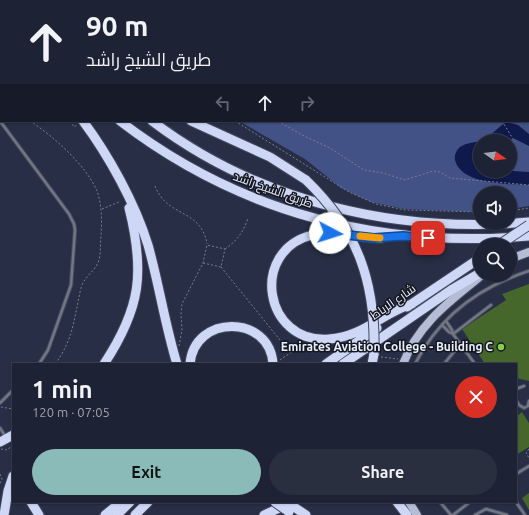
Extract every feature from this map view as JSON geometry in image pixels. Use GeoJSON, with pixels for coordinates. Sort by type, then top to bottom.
{"type":"FeatureCollection","features":[{"type":"Feature","properties":{"kind":"highway","name":"طريق الشيخ راشد"},"geometry":{"type":"LineString","coordinates":[[121,122],[176,159],[215,180],[255,198],[326,221],[351,227],[403,236],[454,240],[473,239]]}},
{"type":"Feature","properties":{"kind":"highway","name":"طريق الشيخ راشد"},"geometry":{"type":"LineString","coordinates":[[153,122],[193,149],[230,169],[269,186],[330,206],[384,218],[433,224],[482,225],[529,222]]}},
{"type":"Feature","properties":{"kind":"highway"},"geometry":{"type":"LineString","coordinates":[[193,122],[270,157],[306,180],[333,208],[344,224],[361,260],[367,278],[372,309],[375,360]]}},
{"type":"Feature","properties":{"kind":"highway"},"geometry":{"type":"LineString","coordinates":[[80,123],[105,154],[137,216],[147,243],[176,360]]}},
{"type":"Feature","properties":{"kind":"highway"},"geometry":{"type":"LineString","coordinates":[[105,363],[127,324],[137,289],[138,271],[136,235],[125,191]]}},
{"type":"Feature","properties":{"kind":"highway"},"geometry":{"type":"LineString","coordinates":[[510,238],[529,225]]}},
{"type":"Feature","properties":{"kind":"highway"},"geometry":{"type":"LineString","coordinates":[[403,236],[374,238],[339,233],[321,233],[304,237],[284,251],[277,262],[272,274],[271,291],[275,307],[290,327],[304,336],[329,340],[357,333],[396,310],[412,304]]}},
{"type":"Feature","properties":{"kind":"highway","name":"طريق الشيخ راشد"},"geometry":{"type":"LineString","coordinates":[[506,238],[529,236]]}},
{"type":"Feature","properties":{"kind":"highway"},"geometry":{"type":"LineString","coordinates":[[517,239],[529,240]]}},
{"type":"Feature","properties":{"kind":"highway","name":"شارع الرباط"},"geometry":{"type":"LineString","coordinates":[[327,363],[473,263]]}},
{"type":"Feature","properties":{"kind":"highway","name":"شارع الرباط"},"geometry":{"type":"LineString","coordinates":[[344,363],[451,290],[473,278]]}},
{"type":"Feature","properties":{"kind":"highway"},"geometry":{"type":"LineString","coordinates":[[190,363],[194,348],[202,338],[213,330],[230,326],[242,327],[258,335],[270,349],[277,362]]}},
{"type":"Feature","properties":{"kind":"highway"},"geometry":{"type":"LineString","coordinates":[[101,363],[110,355]]}},
{"type":"Feature","properties":{"kind":"highway"},"geometry":{"type":"LineString","coordinates":[[4,515],[8,491],[12,479]]}},
{"type":"Feature","properties":{"kind":"highway"},"geometry":{"type":"LineString","coordinates":[[32,503],[39,515]]}},
{"type":"Feature","properties":{"kind":"highway"},"geometry":{"type":"LineString","coordinates":[[105,515],[120,503]]}},
{"type":"Feature","properties":{"kind":"highway"},"geometry":{"type":"LineString","coordinates":[[117,515],[129,503]]}},
{"type":"Feature","properties":{"kind":"highway"},"geometry":{"type":"LineString","coordinates":[[135,515],[147,503]]}},
{"type":"Feature","properties":{"kind":"highway"},"geometry":{"type":"LineString","coordinates":[[277,503],[306,515]]}},
{"type":"Feature","properties":{"kind":"highway"},"geometry":{"type":"LineString","coordinates":[[398,503],[407,515]]}},
{"type":"Feature","properties":{"kind":"highway"},"geometry":{"type":"LineString","coordinates":[[264,515],[291,508]]}},
{"type":"Feature","properties":{"kind":"main road"},"geometry":{"type":"LineString","coordinates":[[517,256],[529,252]]}},
{"type":"Feature","properties":{"kind":"main road"},"geometry":{"type":"LineString","coordinates":[[404,363],[412,346],[430,320],[452,298],[473,281]]}},
{"type":"Feature","properties":{"kind":"main road"},"geometry":{"type":"LineString","coordinates":[[410,503],[417,515]]}},
{"type":"Feature","properties":{"kind":"lane"},"geometry":{"type":"LineString","coordinates":[[0,122],[69,214],[74,224],[71,285],[48,350],[40,363]]}},
{"type":"Feature","properties":{"kind":"lane"},"geometry":{"type":"LineString","coordinates":[[416,363],[431,337],[456,309],[478,294],[503,280],[529,271]]}},
{"type":"Feature","properties":{"kind":"lane"},"geometry":{"type":"LineString","coordinates":[[453,334],[491,305]]}},
{"type":"Feature","properties":{"kind":"lane"},"geometry":{"type":"LineString","coordinates":[[446,321],[453,334]]}},
{"type":"Feature","properties":{"kind":"lane"},"geometry":{"type":"LineString","coordinates":[[442,325],[461,343],[474,363]]}},
{"type":"Feature","properties":{"kind":"lane"},"geometry":{"type":"LineString","coordinates":[[445,363],[461,343]]}},
{"type":"Feature","properties":{"kind":"lane"},"geometry":{"type":"LineString","coordinates":[[517,389],[524,386]]}},
{"type":"Feature","properties":{"kind":"lane"},"geometry":{"type":"LineString","coordinates":[[0,403],[12,391]]}},
{"type":"Feature","properties":{"kind":"lane"},"geometry":{"type":"LineString","coordinates":[[517,402],[524,408],[528,406],[529,401]]}},
{"type":"Feature","properties":{"kind":"lane"},"geometry":{"type":"LineString","coordinates":[[0,428],[8,441]]}},
{"type":"Feature","properties":{"kind":"lane"},"geometry":{"type":"LineString","coordinates":[[517,473],[529,466]]}},
{"type":"Feature","properties":{"kind":"lane"},"geometry":{"type":"LineString","coordinates":[[441,503],[452,515],[469,503]]}},
{"type":"Feature","properties":{"kind":"lane"},"geometry":{"type":"LineString","coordinates":[[517,503],[525,515]]}},
{"type":"Feature","properties":{"kind":"lane"},"geometry":{"type":"LineString","coordinates":[[475,515],[486,509],[508,515]]}},
{"type":"Feature","properties":{"kind":"path"},"geometry":{"type":"LineString","coordinates":[[31,122],[64,149],[88,176],[97,192],[101,209],[99,262],[84,282],[73,331],[63,353],[56,363]]}},
{"type":"Feature","properties":{"kind":"path"},"geometry":{"type":"LineString","coordinates":[[71,122],[74,127],[80,123]]}},
{"type":"Feature","properties":{"kind":"path"},"geometry":{"type":"LineString","coordinates":[[237,122],[349,192],[376,204],[405,210],[473,212]]}},
{"type":"Feature","properties":{"kind":"path"},"geometry":{"type":"LineString","coordinates":[[280,122],[297,133],[339,153],[360,169],[383,173],[401,180],[408,180],[433,171],[450,178],[529,185]]}},
{"type":"Feature","properties":{"kind":"path"},"geometry":{"type":"LineString","coordinates":[[503,122],[510,134]]}},
{"type":"Feature","properties":{"kind":"path"},"geometry":{"type":"LineString","coordinates":[[155,186],[159,195],[169,206],[186,214],[197,222],[205,235],[207,245],[203,263],[182,304],[182,336],[176,360]]}},
{"type":"Feature","properties":{"kind":"path"},"geometry":{"type":"LineString","coordinates":[[101,209],[119,202]]}},
{"type":"Feature","properties":{"kind":"path"},"geometry":{"type":"LineString","coordinates":[[517,210],[529,208]]}},
{"type":"Feature","properties":{"kind":"path"},"geometry":{"type":"LineString","coordinates":[[221,267],[225,249],[234,242],[241,233],[248,218]]}},
{"type":"Feature","properties":{"kind":"path"},"geometry":{"type":"LineString","coordinates":[[207,245],[225,249]]}},
{"type":"Feature","properties":{"kind":"path"},"geometry":{"type":"LineString","coordinates":[[203,263],[221,267],[280,340],[297,349]]}},
{"type":"Feature","properties":{"kind":"path"},"geometry":{"type":"LineString","coordinates":[[277,362],[313,338]]}},
{"type":"Feature","properties":{"kind":"path"},"geometry":{"type":"LineString","coordinates":[[375,360],[395,358]]}},
{"type":"Feature","properties":{"kind":"path"},"geometry":{"type":"LineString","coordinates":[[0,407],[12,409]]}},
{"type":"Feature","properties":{"kind":"path"},"geometry":{"type":"LineString","coordinates":[[0,449],[6,450],[8,441]]}},
{"type":"Feature","properties":{"kind":"path"},"geometry":{"type":"LineString","coordinates":[[529,449],[526,453],[529,458]]}},
{"type":"Feature","properties":{"kind":"path"},"geometry":{"type":"LineString","coordinates":[[0,474],[2,479],[0,484]]}},
{"type":"Feature","properties":{"kind":"shaded area"},"geometry":{"type":"Polygon","coordinates":[[[241,122],[529,122],[529,206],[517,208],[517,186],[473,186],[473,212],[404,209],[371,202],[341,188],[305,159],[241,122]]]}},
{"type":"Feature","properties":{"kind":"shaded area"},"geometry":{"type":"Polygon","coordinates":[[[507,122],[518,125],[529,134],[529,146],[517,140],[517,134],[491,134],[507,122]]]}},
{"type":"Feature","properties":{"kind":"shaded area"},"geometry":{"type":"Polygon","coordinates":[[[473,142],[473,178],[459,168],[455,160],[457,150],[465,144],[473,142]]]}},
{"type":"Feature","properties":{"kind":"shaded area"},"geometry":{"type":"Polygon","coordinates":[[[517,171],[529,172],[529,185],[487,182],[474,178],[517,178],[517,171]]]}},
{"type":"Feature","properties":{"kind":"building","name":"Emirates Aviation College - Building C"},"geometry":{"type":"Polygon","coordinates":[[[529,284],[529,381],[517,378],[517,363],[484,363],[462,329],[506,300],[502,294],[529,284]]]}},
{"type":"Feature","properties":{"kind":"building"},"geometry":{"type":"Polygon","coordinates":[[[522,412],[529,423],[529,447],[517,454],[517,416],[522,412]]]}},
{"type":"Feature","properties":{"kind":"building"},"geometry":{"type":"Polygon","coordinates":[[[529,493],[529,510],[522,498],[529,493]]]}},
{"type":"Feature","properties":{"kind":"slow traffic"},"geometry":{"type":"LineString","coordinates":[[360,236],[380,238]]}},
{"type":"Feature","properties":{"kind":"place","name":"Emirates Aviation College - Building C"},"geometry":{"type":"Point","coordinates":[501,347]}},
{"type":"Feature","properties":{"kind":"route"},"geometry":{"type":"LineString","coordinates":[[330,233],[374,238],[403,236],[428,238]]}}]}
